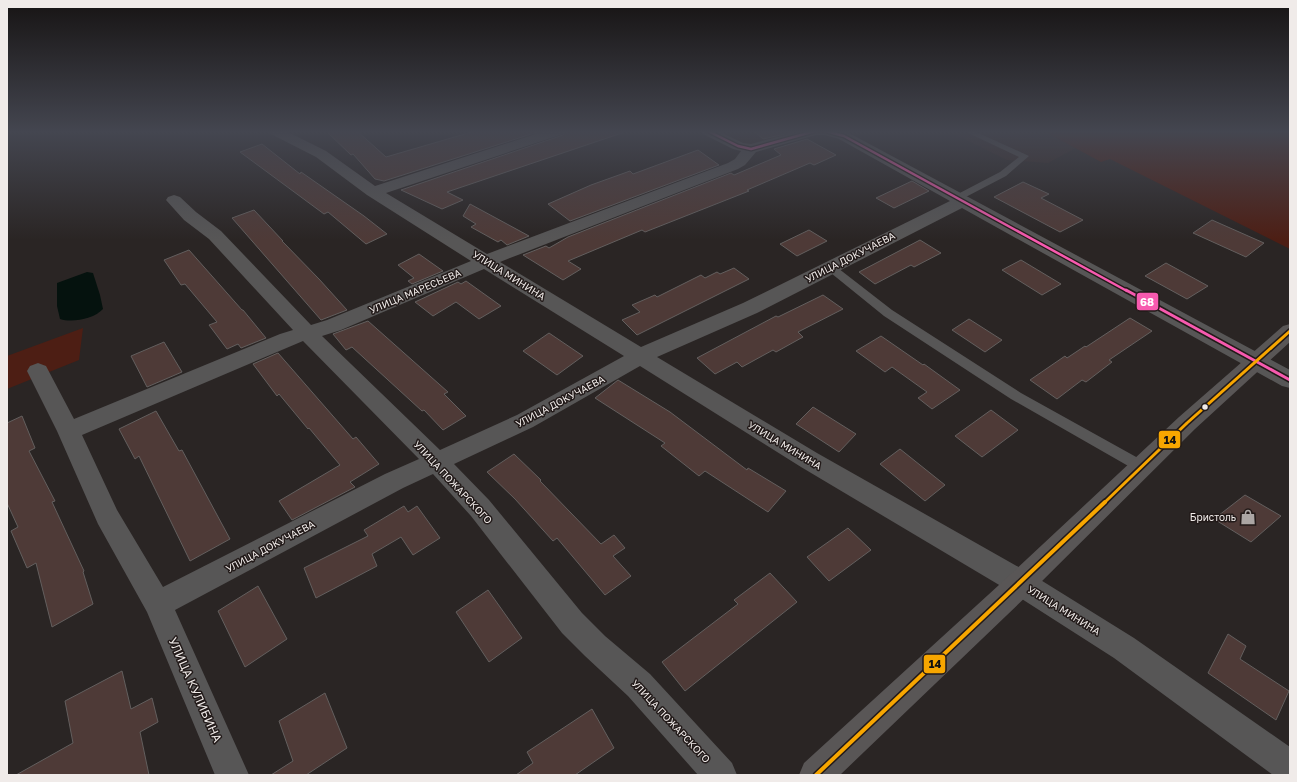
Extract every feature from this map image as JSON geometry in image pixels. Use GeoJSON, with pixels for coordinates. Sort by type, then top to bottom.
{"type":"FeatureCollection","features":[{"type":"Feature","properties":{"kind":"main road"},"geometry":{"type":"LineString","coordinates":[[816,775],[1021,583],[1187,423],[1257,363],[1290,332]]}},
{"type":"Feature","properties":{"kind":"street","name":"УЛИЦА МИНИНА"},"geometry":{"type":"LineString","coordinates":[[339,167],[373,192],[809,460],[1021,583],[1124,648],[1290,767]]}},
{"type":"Feature","properties":{"kind":"street"},"geometry":{"type":"LineString","coordinates":[[373,192],[438,167]]}},
{"type":"Feature","properties":{"kind":"street","name":"УЛИЦА МАРЕСЬЕВА"},"geometry":{"type":"LineString","coordinates":[[70,431],[287,339],[306,332],[334,325],[486,261],[730,167]]}},
{"type":"Feature","properties":{"kind":"street"},"geometry":{"type":"LineString","coordinates":[[901,167],[1290,380]]}},
{"type":"Feature","properties":{"kind":"street","name":"УЛИЦА ПОЖАРСКОГО"},"geometry":{"type":"LineString","coordinates":[[174,200],[190,216],[215,235],[306,332],[437,462],[480,508],[572,623],[595,646],[639,685],[720,775]]}},
{"type":"Feature","properties":{"kind":"street","name":"УЛИЦА ДОКУЧАЕВА"},"geometry":{"type":"LineString","coordinates":[[158,604],[394,481],[525,421],[640,356],[750,308],[944,210],[960,200]]}},
{"type":"Feature","properties":{"kind":"street"},"geometry":{"type":"LineString","coordinates":[[38,371],[70,431]]}},
{"type":"Feature","properties":{"kind":"street","name":"УЛИЦА КУЛИБИНА"},"geometry":{"type":"LineString","coordinates":[[70,431],[107,516],[158,604],[232,775]]}},
{"type":"Feature","properties":{"kind":"lane"},"geometry":{"type":"LineString","coordinates":[[960,200],[1003,174],[1011,167]]}},
{"type":"Feature","properties":{"kind":"lane"},"geometry":{"type":"LineString","coordinates":[[830,268],[888,313],[1016,396],[1142,467]]}},
{"type":"Feature","properties":{"kind":"shaded area"},"geometry":{"type":"Polygon","coordinates":[[[1127,167],[1290,167],[1290,249],[1127,167]]]}},
{"type":"Feature","properties":{"kind":"shaded area"},"geometry":{"type":"Polygon","coordinates":[[[87,272],[93,273],[103,309],[89,318],[71,321],[60,319],[57,306],[57,283],[87,272]]]}},
{"type":"Feature","properties":{"kind":"shaded area"},"geometry":{"type":"Polygon","coordinates":[[[83,328],[79,360],[7,389],[7,356],[83,328]]]}},
{"type":"Feature","properties":{"kind":"building"},"geometry":{"type":"Polygon","coordinates":[[[261,167],[292,167],[300,174],[301,172],[387,234],[366,244],[328,212],[324,214],[261,167]]]}},
{"type":"Feature","properties":{"kind":"building"},"geometry":{"type":"Polygon","coordinates":[[[365,167],[426,167],[384,181],[375,179],[365,167]]]}},
{"type":"Feature","properties":{"kind":"building"},"geometry":{"type":"Polygon","coordinates":[[[467,167],[520,167],[447,192],[463,200],[442,209],[401,190],[467,167]]]}},
{"type":"Feature","properties":{"kind":"building"},"geometry":{"type":"Polygon","coordinates":[[[651,167],[712,167],[570,221],[548,204],[591,185],[630,171],[633,174],[651,167]]]}},
{"type":"Feature","properties":{"kind":"building"},"geometry":{"type":"Polygon","coordinates":[[[752,167],[800,167],[747,190],[749,191],[645,232],[642,230],[568,261],[581,269],[563,280],[523,255],[546,246],[549,248],[568,237],[731,173],[734,175],[752,167]]]}},
{"type":"Feature","properties":{"kind":"building"},"geometry":{"type":"Polygon","coordinates":[[[912,181],[929,191],[894,208],[876,198],[912,181]]]}},
{"type":"Feature","properties":{"kind":"building"},"geometry":{"type":"Polygon","coordinates":[[[1023,182],[1049,194],[1041,198],[1083,220],[1060,232],[994,197],[1023,182]]]}},
{"type":"Feature","properties":{"kind":"building"},"geometry":{"type":"Polygon","coordinates":[[[470,204],[529,236],[507,245],[501,240],[498,242],[471,227],[476,224],[463,216],[470,204]]]}},
{"type":"Feature","properties":{"kind":"building"},"geometry":{"type":"Polygon","coordinates":[[[254,210],[347,310],[321,320],[232,218],[254,210]]]}},
{"type":"Feature","properties":{"kind":"building"},"geometry":{"type":"Polygon","coordinates":[[[1212,220],[1264,243],[1246,257],[1193,233],[1212,220]]]}},
{"type":"Feature","properties":{"kind":"building"},"geometry":{"type":"Polygon","coordinates":[[[809,230],[827,241],[797,256],[780,244],[809,230]]]}},
{"type":"Feature","properties":{"kind":"building"},"geometry":{"type":"Polygon","coordinates":[[[920,240],[941,253],[914,267],[911,265],[875,284],[859,272],[920,240]]]}},
{"type":"Feature","properties":{"kind":"building"},"geometry":{"type":"Polygon","coordinates":[[[189,250],[266,338],[241,348],[238,344],[227,349],[209,325],[217,322],[185,284],[181,285],[164,260],[189,250]]]}},
{"type":"Feature","properties":{"kind":"building"},"geometry":{"type":"Polygon","coordinates":[[[419,254],[443,271],[412,284],[408,281],[414,278],[398,265],[419,254]]]}},
{"type":"Feature","properties":{"kind":"building"},"geometry":{"type":"Polygon","coordinates":[[[1021,260],[1061,284],[1042,295],[1002,270],[1021,260]]]}},
{"type":"Feature","properties":{"kind":"building"},"geometry":{"type":"Polygon","coordinates":[[[1166,263],[1208,286],[1187,299],[1145,276],[1166,263]]]}},
{"type":"Feature","properties":{"kind":"building"},"geometry":{"type":"Polygon","coordinates":[[[734,268],[749,279],[637,335],[622,320],[640,312],[632,305],[655,295],[657,297],[701,275],[705,278],[717,272],[720,274],[734,268]]]}},
{"type":"Feature","properties":{"kind":"building"},"geometry":{"type":"Polygon","coordinates":[[[466,281],[501,306],[479,319],[456,302],[433,316],[415,302],[458,282],[461,284],[466,281]]]}},
{"type":"Feature","properties":{"kind":"building"},"geometry":{"type":"Polygon","coordinates":[[[823,295],[843,309],[798,332],[803,337],[776,352],[773,350],[742,367],[737,362],[715,374],[697,358],[776,316],[778,317],[823,295]]]}},
{"type":"Feature","properties":{"kind":"building"},"geometry":{"type":"Polygon","coordinates":[[[1130,318],[1152,331],[1109,360],[1112,362],[1086,382],[1082,380],[1057,399],[1030,380],[1065,356],[1067,358],[1085,346],[1086,347],[1130,318]]]}},
{"type":"Feature","properties":{"kind":"building"},"geometry":{"type":"Polygon","coordinates":[[[969,319],[1002,340],[985,352],[952,330],[969,319]]]}},
{"type":"Feature","properties":{"kind":"building"},"geometry":{"type":"Polygon","coordinates":[[[368,321],[448,392],[444,394],[466,416],[443,430],[424,410],[422,411],[352,347],[346,350],[333,334],[368,321]]]}},
{"type":"Feature","properties":{"kind":"building"},"geometry":{"type":"Polygon","coordinates":[[[549,333],[583,356],[557,375],[523,351],[549,333]]]}},
{"type":"Feature","properties":{"kind":"building"},"geometry":{"type":"Polygon","coordinates":[[[881,336],[960,390],[932,409],[918,398],[927,392],[892,367],[885,372],[856,351],[881,336]]]}},
{"type":"Feature","properties":{"kind":"building"},"geometry":{"type":"Polygon","coordinates":[[[164,342],[182,372],[147,387],[131,356],[164,342]]]}},
{"type":"Feature","properties":{"kind":"building"},"geometry":{"type":"Polygon","coordinates":[[[278,353],[353,439],[356,437],[379,464],[350,482],[355,487],[292,520],[279,501],[340,465],[279,394],[277,396],[253,364],[278,353]]]}},
{"type":"Feature","properties":{"kind":"building"},"geometry":{"type":"Polygon","coordinates":[[[618,380],[670,412],[747,470],[748,468],[786,491],[768,512],[705,471],[699,476],[661,446],[665,443],[595,398],[618,380]]]}},
{"type":"Feature","properties":{"kind":"building"},"geometry":{"type":"Polygon","coordinates":[[[813,407],[856,434],[839,452],[796,424],[813,407]]]}},
{"type":"Feature","properties":{"kind":"building"},"geometry":{"type":"Polygon","coordinates":[[[991,410],[1018,430],[982,457],[955,436],[991,410]]]}},
{"type":"Feature","properties":{"kind":"building"},"geometry":{"type":"Polygon","coordinates":[[[156,411],[179,451],[182,450],[230,539],[190,561],[139,456],[135,459],[119,429],[156,411]]]}},
{"type":"Feature","properties":{"kind":"building"},"geometry":{"type":"Polygon","coordinates":[[[22,416],[35,448],[29,451],[55,501],[52,502],[84,571],[83,572],[93,604],[52,627],[36,563],[27,568],[11,531],[18,527],[7,503],[7,423],[22,416]]]}},
{"type":"Feature","properties":{"kind":"building"},"geometry":{"type":"Polygon","coordinates":[[[900,449],[945,485],[925,501],[880,464],[900,449]]]}},
{"type":"Feature","properties":{"kind":"building"},"geometry":{"type":"Polygon","coordinates":[[[514,454],[541,480],[540,481],[601,544],[614,535],[625,548],[613,556],[631,576],[605,595],[557,538],[553,541],[515,499],[487,472],[514,454]]]}},
{"type":"Feature","properties":{"kind":"building","name":"Бристоль"},"geometry":{"type":"Polygon","coordinates":[[[1245,495],[1281,516],[1251,542],[1214,519],[1245,495]]]}},
{"type":"Feature","properties":{"kind":"building"},"geometry":{"type":"Polygon","coordinates":[[[404,506],[408,512],[417,506],[440,538],[413,555],[401,537],[372,554],[377,566],[316,598],[304,568],[368,536],[364,530],[404,506]]]}},
{"type":"Feature","properties":{"kind":"building"},"geometry":{"type":"Polygon","coordinates":[[[848,528],[871,550],[829,581],[807,557],[848,528]]]}},
{"type":"Feature","properties":{"kind":"building"},"geometry":{"type":"Polygon","coordinates":[[[770,573],[797,602],[685,691],[662,662],[738,604],[734,600],[770,573]]]}},
{"type":"Feature","properties":{"kind":"building"},"geometry":{"type":"Polygon","coordinates":[[[258,586],[287,639],[245,667],[218,611],[258,586]]]}},
{"type":"Feature","properties":{"kind":"building"},"geometry":{"type":"Polygon","coordinates":[[[488,590],[522,638],[489,662],[456,612],[488,590]]]}},
{"type":"Feature","properties":{"kind":"building"},"geometry":{"type":"Polygon","coordinates":[[[1228,634],[1246,646],[1240,659],[1289,691],[1276,720],[1208,673],[1228,634]]]}},
{"type":"Feature","properties":{"kind":"building"},"geometry":{"type":"Polygon","coordinates":[[[122,671],[131,709],[152,698],[158,722],[140,732],[149,775],[16,775],[73,743],[65,701],[122,671]]]}},
{"type":"Feature","properties":{"kind":"building"},"geometry":{"type":"Polygon","coordinates":[[[325,693],[347,748],[306,775],[271,775],[293,761],[279,721],[325,693]]]}},
{"type":"Feature","properties":{"kind":"building"},"geometry":{"type":"Polygon","coordinates":[[[592,709],[614,748],[575,775],[516,775],[533,763],[527,752],[592,709]]]}},
{"type":"Feature","properties":{"kind":"transit line","name":"68"},"geometry":{"type":"LineString","coordinates":[[902,167],[1290,380]]}},
{"type":"Feature","properties":{"kind":"transit line","name":"14"},"geometry":{"type":"LineString","coordinates":[[816,775],[1021,583],[1187,423],[1290,331]]}},
{"type":"Feature","properties":{"kind":"place","name":"Бристоль"},"geometry":{"type":"Point","coordinates":[1248,517]}}]}
